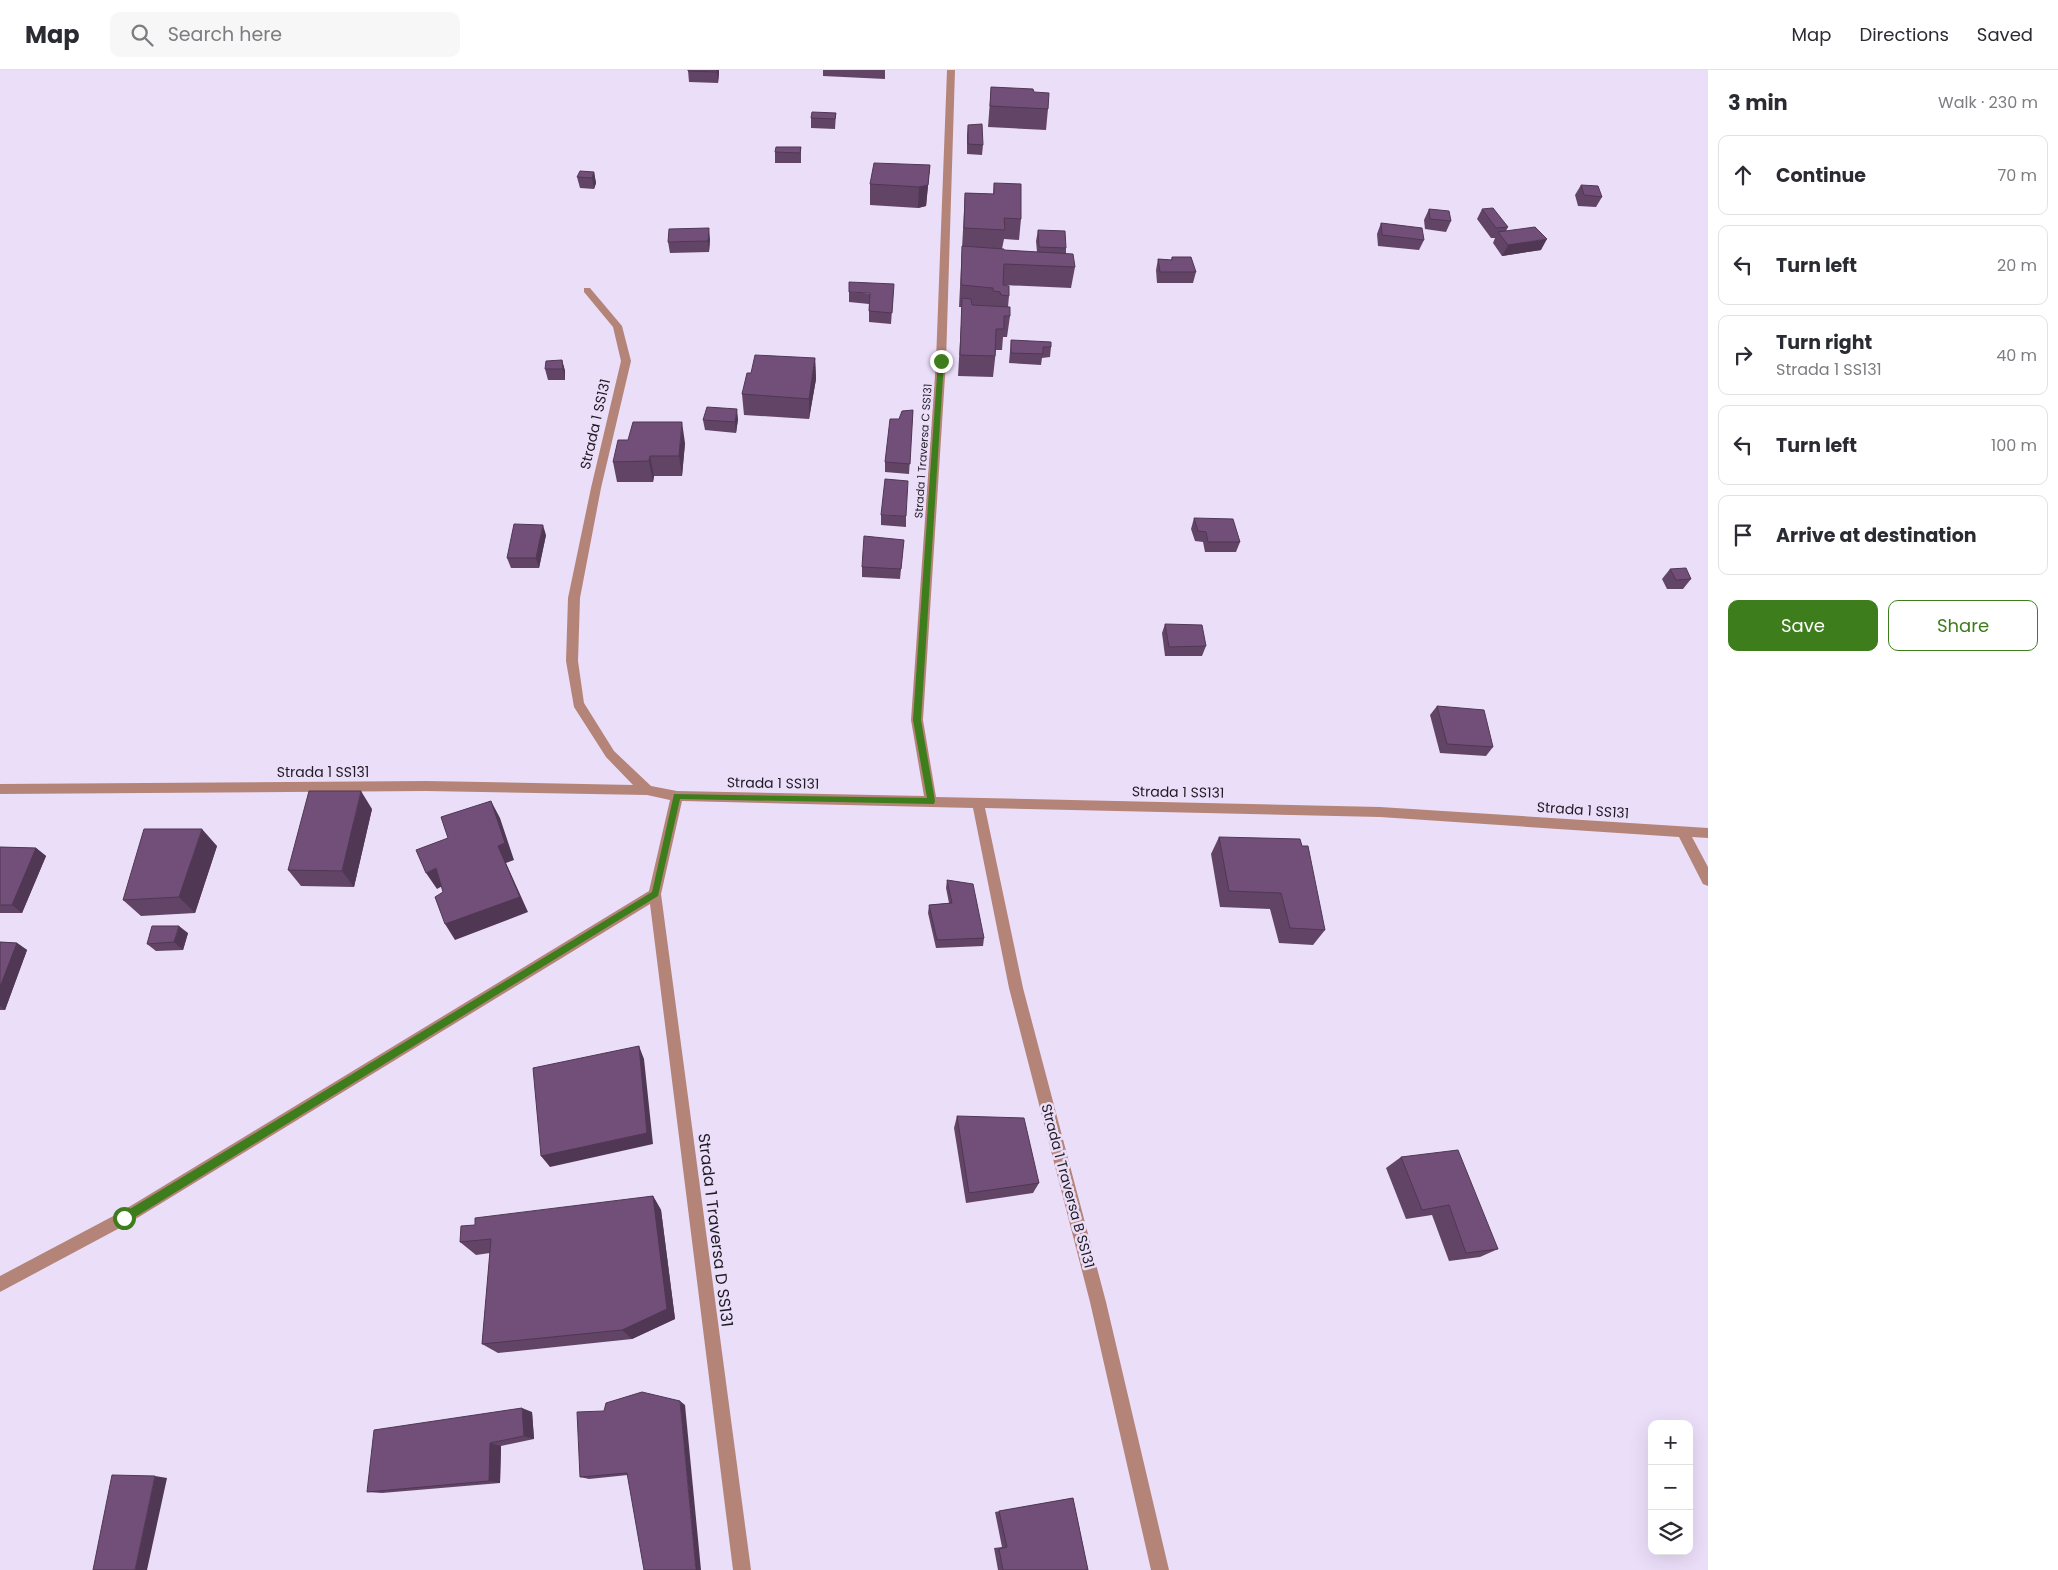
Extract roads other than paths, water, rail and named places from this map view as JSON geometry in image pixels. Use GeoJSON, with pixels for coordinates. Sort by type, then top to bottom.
{"type":"FeatureCollection","features":[{"type":"Feature","properties":{"kind":"street","name":"Strada 1 Traversa C SS131"},"geometry":{"type":"LineString","coordinates":[[931,801],[917,720],[941,361],[951,70]]}},
{"type":"Feature","properties":{"kind":"street","name":"Strada 1 SS131"},"geometry":{"type":"LineString","coordinates":[[586,290],[617,326],[626,361],[596,488],[574,598],[572,661],[578,704],[610,754],[647,790]]}},
{"type":"Feature","properties":{"kind":"street","name":"Strada 1 SS131"},"geometry":{"type":"LineString","coordinates":[[0,789],[426,786],[647,790],[677,796],[1380,812],[1708,833]]}},
{"type":"Feature","properties":{"kind":"street","name":"Strada 1 Traversa D SS131"},"geometry":{"type":"LineString","coordinates":[[677,796],[655,894],[742,1570]]}},
{"type":"Feature","properties":{"kind":"street","name":"Strada 1 Traversa B SS131"},"geometry":{"type":"LineString","coordinates":[[978,802],[1016,988],[1098,1302],[1160,1570]]}},
{"type":"Feature","properties":{"kind":"street"},"geometry":{"type":"LineString","coordinates":[[1683,832],[1708,880]]}},
{"type":"Feature","properties":{"kind":"street"},"geometry":{"type":"LineString","coordinates":[[0,1284],[124,1218],[655,894]]}}]}
